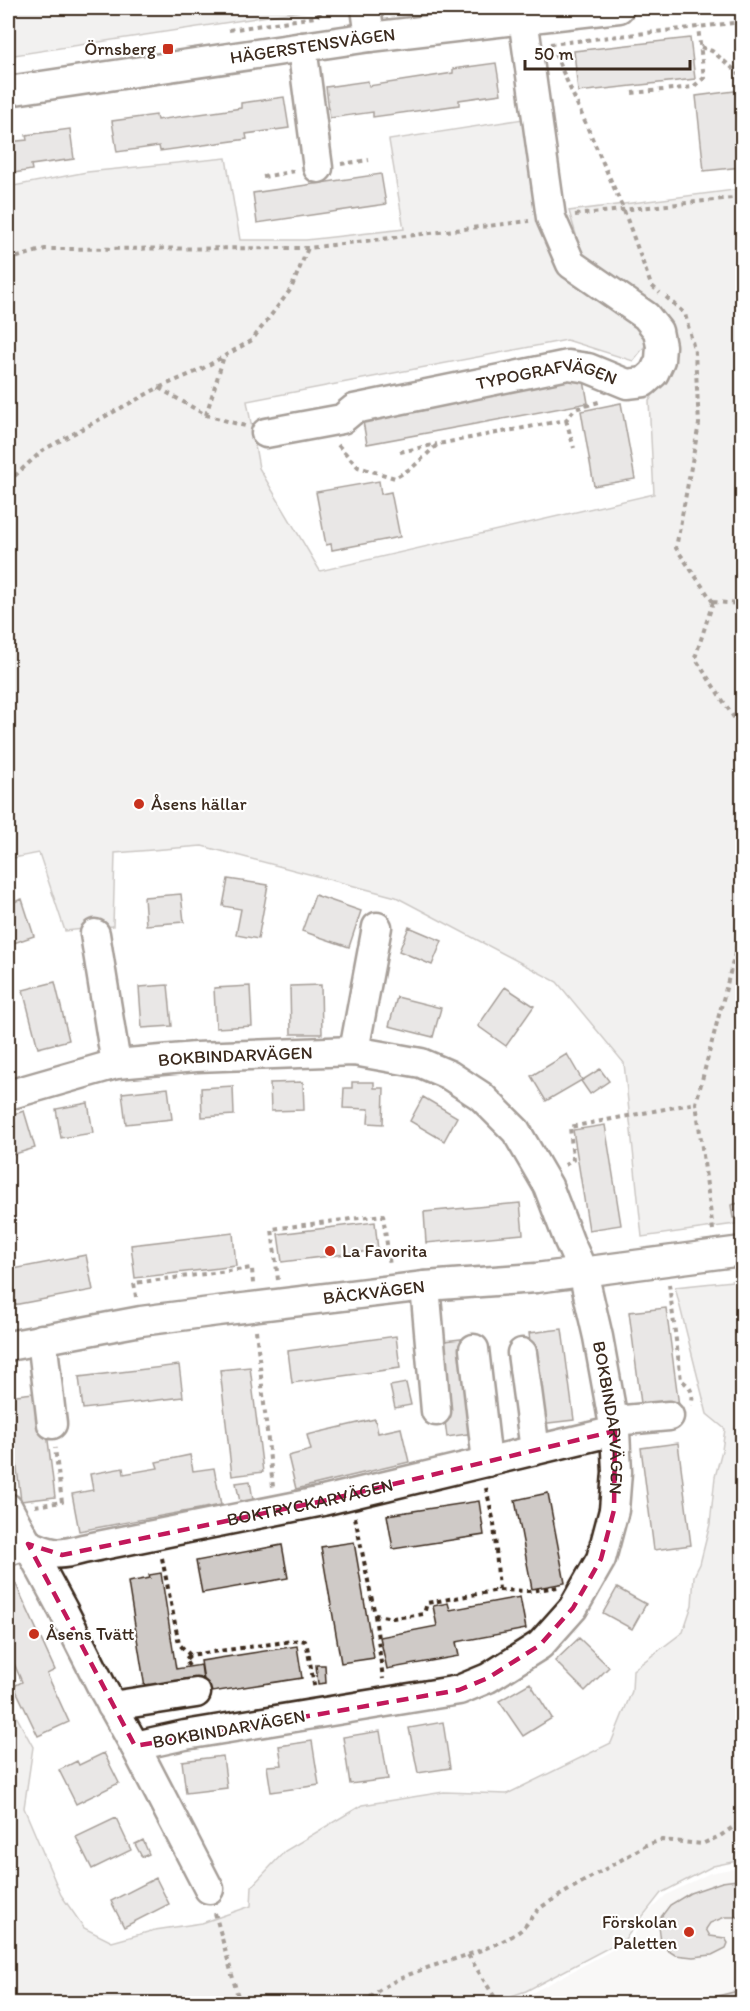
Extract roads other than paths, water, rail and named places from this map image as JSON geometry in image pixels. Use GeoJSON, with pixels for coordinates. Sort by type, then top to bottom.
{"type":"FeatureCollection","features":[{"type":"Feature","properties":{"kind":"street"},"geometry":{"type":"LineString","coordinates":[[366,8],[370,37]]}},
{"type":"Feature","properties":{"kind":"street","name":"HÄGERSTENSVÄGEN"},"geometry":{"type":"LineString","coordinates":[[8,91],[370,37],[525,31],[619,8]]}},
{"type":"Feature","properties":{"kind":"street","name":"TYPOGRAFVÄGEN"},"geometry":{"type":"LineString","coordinates":[[266,433],[342,419],[354,408],[568,365],[588,368],[627,384],[644,382],[654,373],[660,360],[661,346],[658,331],[646,316],[571,264],[551,218],[525,31]]}},
{"type":"Feature","properties":{"kind":"street"},"geometry":{"type":"LineString","coordinates":[[302,47],[318,168]]}},
{"type":"Feature","properties":{"kind":"street"},"geometry":{"type":"LineString","coordinates":[[354,1051],[376,927]]}},
{"type":"Feature","properties":{"kind":"street"},"geometry":{"type":"LineString","coordinates":[[95,934],[117,1064]]}},
{"type":"Feature","properties":{"kind":"street","name":"BOKBINDARVÄGEN"},"geometry":{"type":"LineString","coordinates":[[8,1095],[117,1064],[196,1057],[354,1051],[421,1063],[449,1075],[481,1096],[516,1131],[543,1178],[583,1272],[598,1337],[614,1426],[617,1472],[614,1510],[601,1559],[573,1608],[540,1645],[488,1678],[459,1690],[185,1735],[135,1746]]}},
{"type":"Feature","properties":{"kind":"street","name":"BÄCKVÄGEN"},"geometry":{"type":"LineString","coordinates":[[8,1346],[141,1321],[254,1294],[394,1290],[536,1278],[730,1253]]}},
{"type":"Feature","properties":{"kind":"street"},"geometry":{"type":"LineString","coordinates":[[425,1286],[436,1411]]}},
{"type":"Feature","properties":{"kind":"street"},"geometry":{"type":"LineString","coordinates":[[42,1339],[52,1424]]}},
{"type":"Feature","properties":{"kind":"street"},"geometry":{"type":"LineString","coordinates":[[474,1349],[484,1463]]}},
{"type":"Feature","properties":{"kind":"street"},"geometry":{"type":"LineString","coordinates":[[522,1353],[535,1450]]}},
{"type":"Feature","properties":{"kind":"street","name":"BOKTRYCKARVÄGEN"},"geometry":{"type":"LineString","coordinates":[[18,1548],[62,1555],[83,1548],[351,1495],[535,1450],[614,1426],[669,1416]]}},
{"type":"Feature","properties":{"kind":"street"},"geometry":{"type":"LineString","coordinates":[[8,1509],[18,1548],[135,1746],[209,1889]]}},
{"type":"Feature","properties":{"kind":"street"},"geometry":{"type":"LineString","coordinates":[[112,1706],[193,1680]]}},
{"type":"Feature","properties":{"kind":"place","name":"Örnsberg"},"geometry":{"type":"Point","coordinates":[168,49]}},
{"type":"Feature","properties":{"kind":"place","name":"Åsens hällar"},"geometry":{"type":"Point","coordinates":[139,804]}},
{"type":"Feature","properties":{"kind":"place","name":"La Favorita"},"geometry":{"type":"Point","coordinates":[330,1251]}},
{"type":"Feature","properties":{"kind":"place","name":"Åsens Tvätt"},"geometry":{"type":"Point","coordinates":[34,1634]}},
{"type":"Feature","properties":{"kind":"place","name":"Förskolan Paletten"},"geometry":{"type":"Point","coordinates":[689,1932]}}]}
